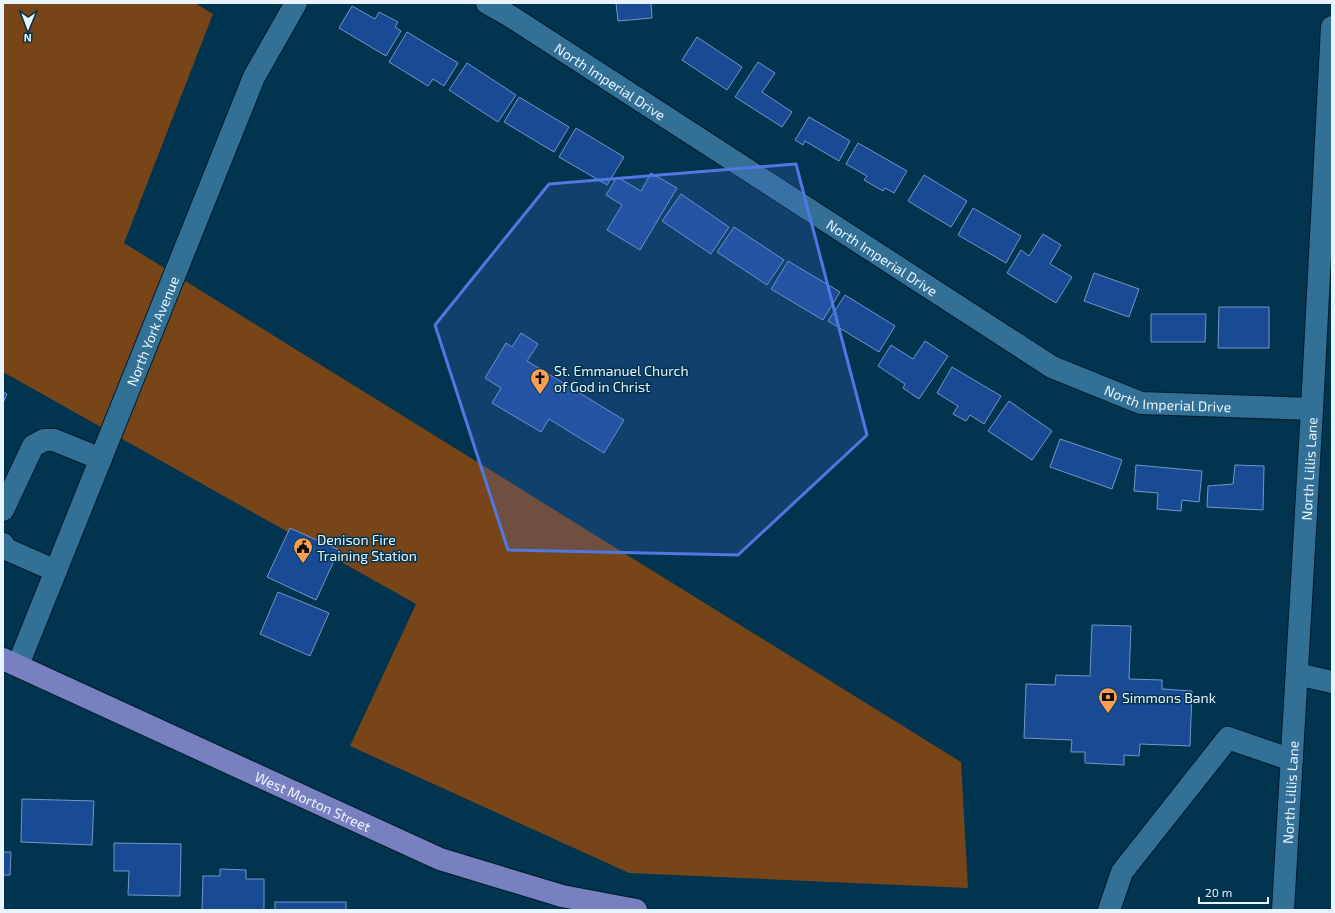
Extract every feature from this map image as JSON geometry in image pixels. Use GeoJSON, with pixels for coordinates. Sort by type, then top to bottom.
{"type":"FeatureCollection","features":[{"type":"Feature","properties":{"kind":"main road","name":"West Morton Street"},"geometry":{"type":"LineString","coordinates":[[11,662],[440,859],[562,896],[636,910]]}},
{"type":"Feature","properties":{"kind":"street","name":"North York Avenue"},"geometry":{"type":"LineString","coordinates":[[11,662],[56,571],[254,77],[296,3]]}},
{"type":"Feature","properties":{"kind":"street","name":"North Imperial Drive"},"geometry":{"type":"LineString","coordinates":[[487,3],[514,10],[1052,367],[1141,403],[1312,409]]}},
{"type":"Feature","properties":{"kind":"street","name":"North Lillis Lane"},"geometry":{"type":"LineString","coordinates":[[1282,910],[1312,409],[1332,27]]}},
{"type":"Feature","properties":{"kind":"street"},"geometry":{"type":"LineString","coordinates":[[3,510],[33,446],[44,440],[54,440],[101,459]]}},
{"type":"Feature","properties":{"kind":"street"},"geometry":{"type":"LineString","coordinates":[[3,544],[6,549],[56,571]]}},
{"type":"Feature","properties":{"kind":"street"},"geometry":{"type":"LineString","coordinates":[[1296,674],[1332,682]]}},
{"type":"Feature","properties":{"kind":"street"},"geometry":{"type":"LineString","coordinates":[[1109,910],[1122,872],[1228,738],[1292,760]]}},
{"type":"Feature","properties":{"kind":"highlighted area"},"geometry":{"type":"Polygon","coordinates":[[[796,164],[867,435],[738,555],[508,550],[435,325],[549,184],[796,164]]]}},
{"type":"Feature","properties":{"kind":"shaded area"},"geometry":{"type":"Polygon","coordinates":[[[3,3],[195,3],[213,14],[124,243],[961,762],[968,888],[629,873],[350,746],[416,604],[3,372],[3,3]]]}},
{"type":"Feature","properties":{"kind":"building"},"geometry":{"type":"Polygon","coordinates":[[[616,3],[651,3],[652,18],[618,21],[616,3]]]}},
{"type":"Feature","properties":{"kind":"building"},"geometry":{"type":"Polygon","coordinates":[[[352,6],[375,19],[379,12],[398,22],[395,27],[401,31],[386,56],[339,28],[352,6]]]}},
{"type":"Feature","properties":{"kind":"building"},"geometry":{"type":"Polygon","coordinates":[[[407,32],[458,63],[444,86],[433,79],[428,86],[389,62],[407,32]]]}},
{"type":"Feature","properties":{"kind":"building"},"geometry":{"type":"Polygon","coordinates":[[[697,37],[742,67],[727,90],[682,60],[697,37]]]}},
{"type":"Feature","properties":{"kind":"building"},"geometry":{"type":"Polygon","coordinates":[[[758,62],[775,73],[762,92],[792,112],[782,127],[735,97],[758,62]]]}},
{"type":"Feature","properties":{"kind":"building"},"geometry":{"type":"Polygon","coordinates":[[[467,63],[516,95],[498,122],[449,90],[467,63]]]}},
{"type":"Feature","properties":{"kind":"building"},"geometry":{"type":"Polygon","coordinates":[[[519,97],[569,127],[554,152],[504,122],[519,97]]]}},
{"type":"Feature","properties":{"kind":"building"},"geometry":{"type":"Polygon","coordinates":[[[809,117],[850,141],[839,161],[805,141],[803,145],[795,140],[809,117]]]}},
{"type":"Feature","properties":{"kind":"building"},"geometry":{"type":"Polygon","coordinates":[[[576,128],[624,157],[607,185],[559,157],[576,128]]]}},
{"type":"Feature","properties":{"kind":"building"},"geometry":{"type":"Polygon","coordinates":[[[858,143],[907,171],[894,193],[885,188],[883,191],[864,180],[867,176],[846,164],[858,143]]]}},
{"type":"Feature","properties":{"kind":"building"},"geometry":{"type":"Polygon","coordinates":[[[651,173],[677,188],[640,250],[607,230],[622,205],[606,195],[617,177],[641,191],[651,173]]]}},
{"type":"Feature","properties":{"kind":"building"},"geometry":{"type":"Polygon","coordinates":[[[924,175],[967,201],[951,227],[908,201],[924,175]]]}},
{"type":"Feature","properties":{"kind":"building"},"geometry":{"type":"Polygon","coordinates":[[[681,194],[729,227],[711,254],[662,221],[681,194]]]}},
{"type":"Feature","properties":{"kind":"building"},"geometry":{"type":"Polygon","coordinates":[[[973,208],[1021,236],[1006,263],[958,235],[973,208]]]}},
{"type":"Feature","properties":{"kind":"building"},"geometry":{"type":"Polygon","coordinates":[[[734,227],[784,260],[767,285],[717,252],[734,227]]]}},
{"type":"Feature","properties":{"kind":"building"},"geometry":{"type":"Polygon","coordinates":[[[1043,234],[1061,245],[1050,264],[1072,277],[1056,303],[1007,273],[1021,250],[1029,256],[1043,234]]]}},
{"type":"Feature","properties":{"kind":"building"},"geometry":{"type":"Polygon","coordinates":[[[788,261],[840,292],[823,320],[771,289],[788,261]]]}},
{"type":"Feature","properties":{"kind":"building"},"geometry":{"type":"Polygon","coordinates":[[[1094,273],[1139,289],[1129,317],[1084,301],[1094,273]]]}},
{"type":"Feature","properties":{"kind":"building"},"geometry":{"type":"Polygon","coordinates":[[[845,295],[895,326],[879,352],[828,321],[845,295]]]}},
{"type":"Feature","properties":{"kind":"building"},"geometry":{"type":"Polygon","coordinates":[[[1219,307],[1269,307],[1269,348],[1218,348],[1219,307]]]}},
{"type":"Feature","properties":{"kind":"building"},"geometry":{"type":"Polygon","coordinates":[[[1151,314],[1206,314],[1205,342],[1151,342],[1151,314]]]}},
{"type":"Feature","properties":{"kind":"building","name":"St. Emmanuel Church of God in Christ"},"geometry":{"type":"Polygon","coordinates":[[[521,333],[538,344],[527,361],[624,420],[604,453],[549,419],[541,432],[492,403],[501,388],[485,378],[506,343],[512,347],[521,333]]]}},
{"type":"Feature","properties":{"kind":"building"},"geometry":{"type":"Polygon","coordinates":[[[925,341],[948,356],[919,399],[903,388],[905,384],[878,366],[891,345],[913,359],[925,341]]]}},
{"type":"Feature","properties":{"kind":"building"},"geometry":{"type":"Polygon","coordinates":[[[952,367],[1001,396],[984,424],[970,415],[966,421],[953,414],[958,406],[937,393],[952,367]]]}},
{"type":"Feature","properties":{"kind":"building"},"geometry":{"type":"Polygon","coordinates":[[[3,392],[7,394],[3,403],[3,392]]]}},
{"type":"Feature","properties":{"kind":"building"},"geometry":{"type":"Polygon","coordinates":[[[1009,401],[1052,431],[1032,460],[988,431],[1009,401]]]}},
{"type":"Feature","properties":{"kind":"building"},"geometry":{"type":"Polygon","coordinates":[[[1060,439],[1122,460],[1112,489],[1050,467],[1060,439]]]}},
{"type":"Feature","properties":{"kind":"building"},"geometry":{"type":"Polygon","coordinates":[[[1136,465],[1202,471],[1199,502],[1182,500],[1181,511],[1157,509],[1158,493],[1134,491],[1136,465]]]}},
{"type":"Feature","properties":{"kind":"building"},"geometry":{"type":"Polygon","coordinates":[[[1235,465],[1264,466],[1263,510],[1207,507],[1208,486],[1233,484],[1235,465]]]}},
{"type":"Feature","properties":{"kind":"building","name":"Denison Fire Training Station"},"geometry":{"type":"Polygon","coordinates":[[[290,528],[339,550],[316,600],[267,577],[290,528]]]}},
{"type":"Feature","properties":{"kind":"building","name":"Denison Fire Training Station"},"geometry":{"type":"Polygon","coordinates":[[[278,592],[329,613],[310,656],[260,634],[278,592]]]}},
{"type":"Feature","properties":{"kind":"building","name":"Simmons Bank"},"geometry":{"type":"Polygon","coordinates":[[[1092,625],[1131,626],[1129,679],[1162,680],[1162,689],[1192,691],[1190,746],[1140,744],[1139,756],[1124,755],[1124,765],[1085,763],[1085,752],[1071,752],[1072,740],[1024,738],[1026,684],[1055,685],[1056,675],[1090,676],[1092,625]]]}},
{"type":"Feature","properties":{"kind":"building"},"geometry":{"type":"Polygon","coordinates":[[[22,799],[94,801],[92,845],[21,842],[22,799]]]}},
{"type":"Feature","properties":{"kind":"building"},"geometry":{"type":"Polygon","coordinates":[[[114,843],[181,844],[180,896],[128,895],[129,871],[114,871],[114,843]]]}},
{"type":"Feature","properties":{"kind":"building"},"geometry":{"type":"Polygon","coordinates":[[[3,852],[11,852],[10,875],[3,875],[3,852]]]}},
{"type":"Feature","properties":{"kind":"building"},"geometry":{"type":"Polygon","coordinates":[[[220,869],[246,870],[246,879],[264,879],[264,910],[202,910],[203,876],[220,876],[220,869]]]}},
{"type":"Feature","properties":{"kind":"building"},"geometry":{"type":"Polygon","coordinates":[[[275,902],[346,902],[346,910],[275,910],[275,902]]]}},
{"type":"Feature","properties":{"kind":"place","name":"St. Emmanuel Church of God in Christ"},"geometry":{"type":"Point","coordinates":[540,395]}},
{"type":"Feature","properties":{"kind":"place","name":"Denison Fire Training Station"},"geometry":{"type":"Point","coordinates":[303,564]}},
{"type":"Feature","properties":{"kind":"place","name":"Simmons Bank"},"geometry":{"type":"Point","coordinates":[1108,714]}}]}
